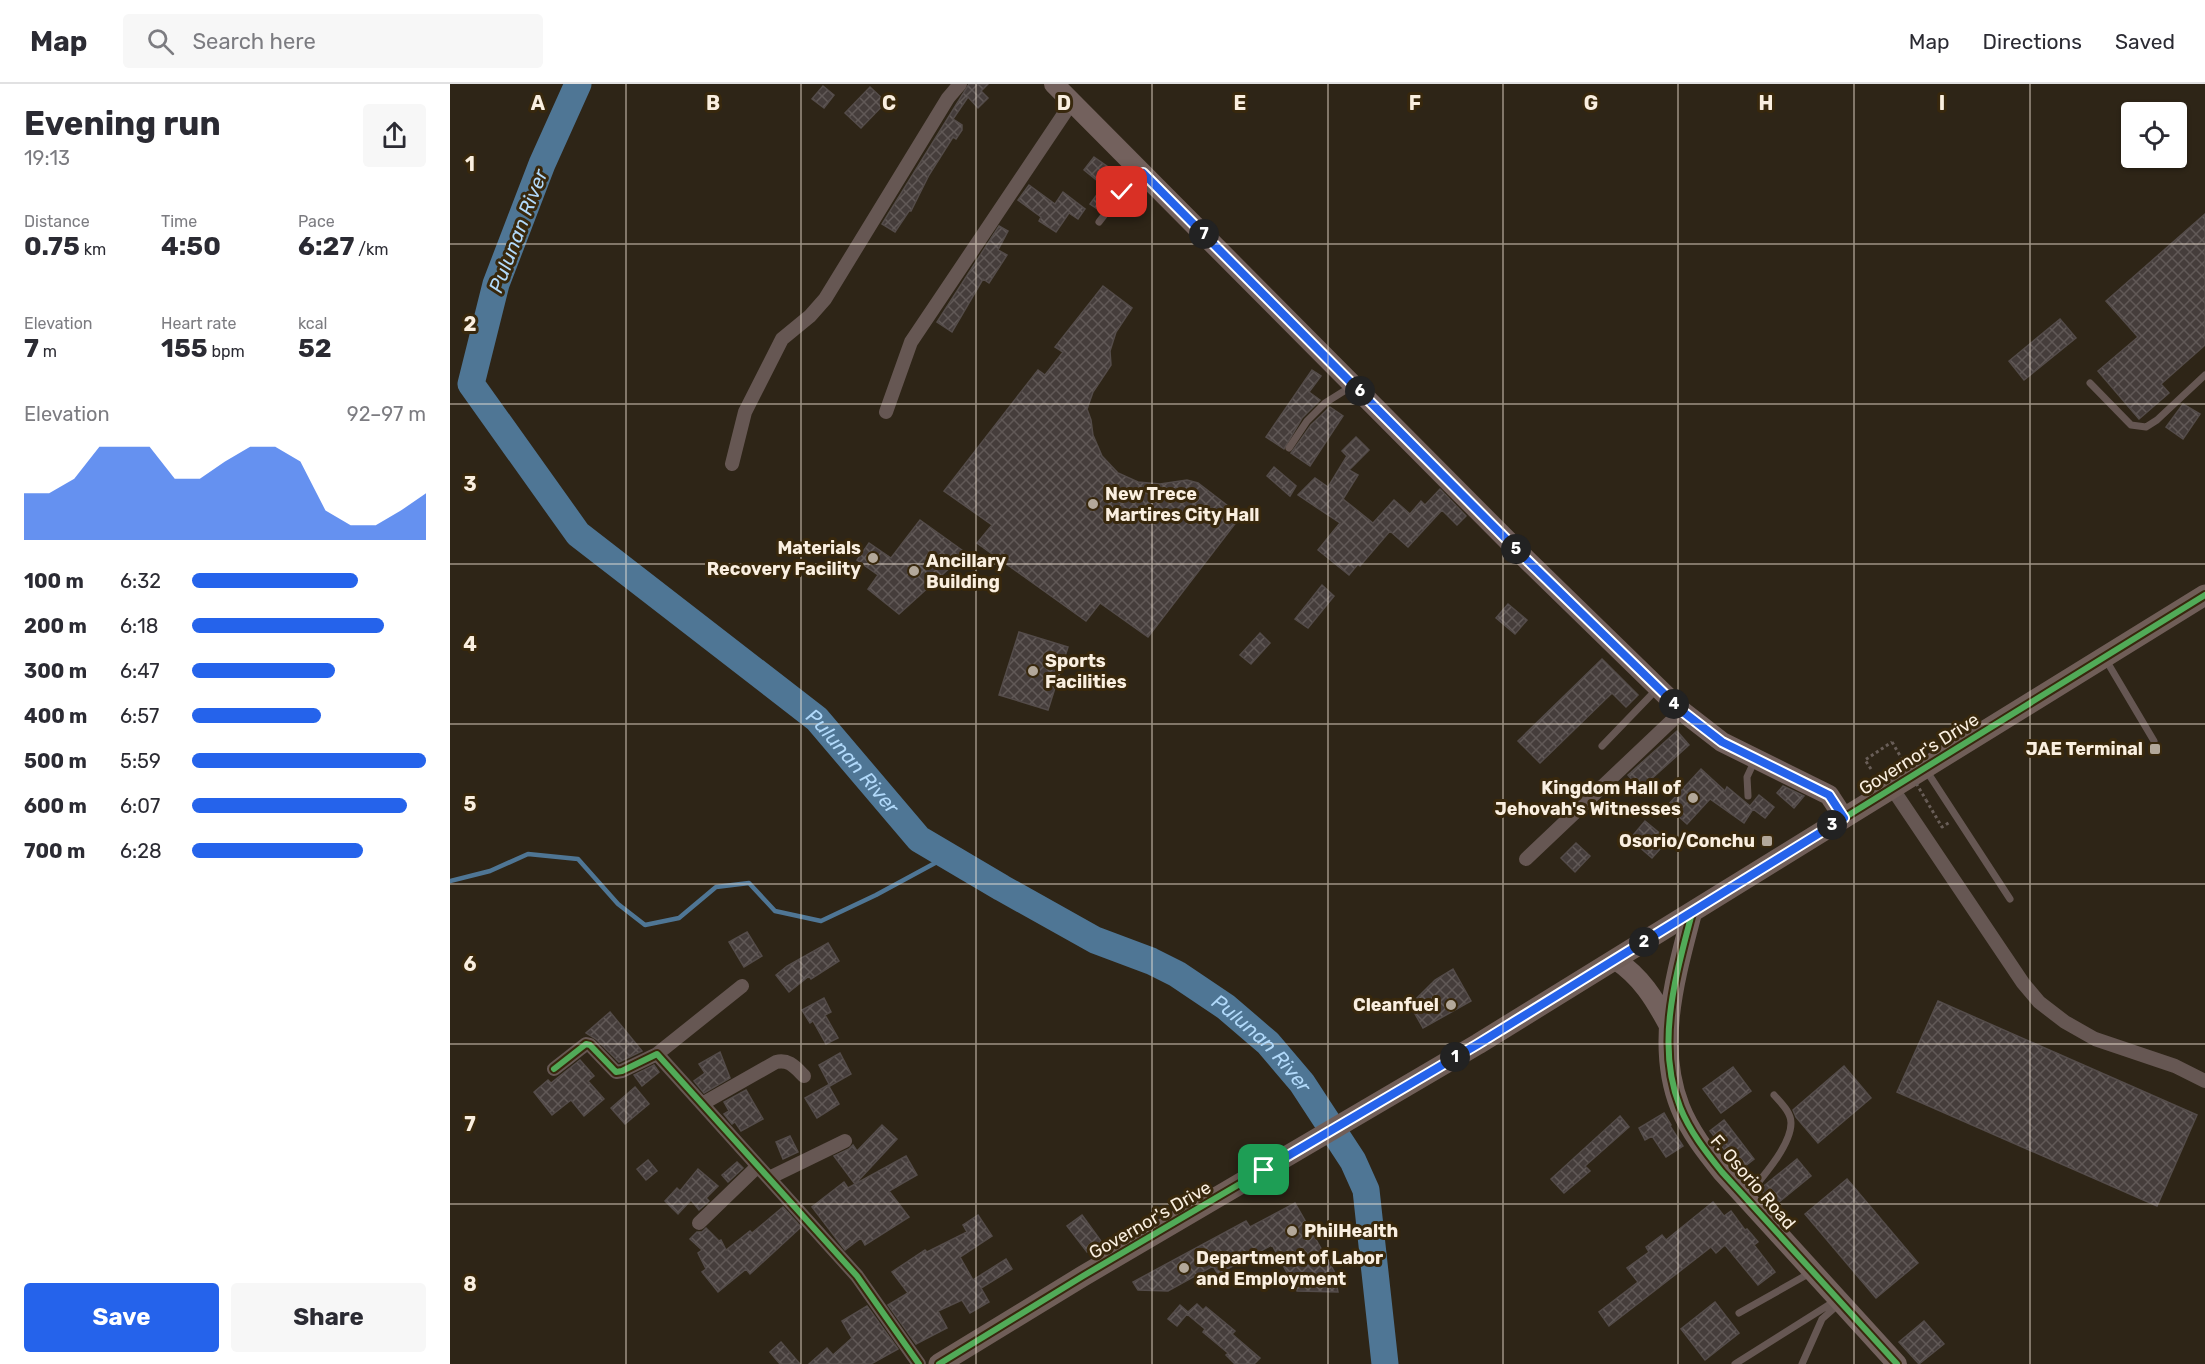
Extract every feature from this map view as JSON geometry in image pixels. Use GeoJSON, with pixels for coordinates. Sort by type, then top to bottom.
{"type":"FeatureCollection","features":[{"type":"Feature","properties":{"kind":"main road"},"geometry":{"type":"LineString","coordinates":[[1054,84],[1526,559],[1682,711],[1722,742],[1829,795],[1844,818]]}},
{"type":"Feature","properties":{"kind":"main road","name":"Governor's Drive"},"geometry":{"type":"LineString","coordinates":[[939,1364],[1616,960],[2205,595]]}},
{"type":"Feature","properties":{"kind":"main road","name":"F. Osorio Road"},"geometry":{"type":"LineString","coordinates":[[1692,913],[1668,1024],[1670,1067],[1680,1108],[1701,1146],[1897,1364]]}},
{"type":"Feature","properties":{"kind":"main road","name":"F. Osorio Road"},"geometry":{"type":"LineString","coordinates":[[1616,960],[1632,970],[1644,983],[1668,1024]]}},
{"type":"Feature","properties":{"kind":"street"},"geometry":{"type":"LineString","coordinates":[[732,464],[745,412],[782,339],[810,316],[825,299],[948,98],[960,84]]}},
{"type":"Feature","properties":{"kind":"street"},"geometry":{"type":"LineString","coordinates":[[886,412],[911,342],[1072,102]]}},
{"type":"Feature","properties":{"kind":"street"},"geometry":{"type":"LineString","coordinates":[[1526,859],[1682,711]]}},
{"type":"Feature","properties":{"kind":"street"},"geometry":{"type":"LineString","coordinates":[[1892,788],[2023,983],[2039,1002],[2065,1022],[2095,1039],[2175,1066],[2205,1081]]}},
{"type":"Feature","properties":{"kind":"street"},"geometry":{"type":"LineString","coordinates":[[554,1069],[586,1044],[590,1045],[616,1072],[622,1071],[657,1054],[742,986]]}},
{"type":"Feature","properties":{"kind":"street"},"geometry":{"type":"LineString","coordinates":[[657,1054],[857,1276],[920,1364]]}},
{"type":"Feature","properties":{"kind":"street"},"geometry":{"type":"LineString","coordinates":[[702,1104],[776,1062],[790,1063],[804,1076]]}},
{"type":"Feature","properties":{"kind":"street"},"geometry":{"type":"LineString","coordinates":[[769,1178],[845,1141]]}},
{"type":"Feature","properties":{"kind":"street"},"geometry":{"type":"LineString","coordinates":[[699,1223],[758,1166]]}},
{"type":"Feature","properties":{"kind":"lane"},"geometry":{"type":"LineString","coordinates":[[1099,222],[1122,192],[1143,173]]}},
{"type":"Feature","properties":{"kind":"lane"},"geometry":{"type":"LineString","coordinates":[[2090,383],[2132,424],[2146,427],[2157,420],[2205,375]]}},
{"type":"Feature","properties":{"kind":"lane"},"geometry":{"type":"LineString","coordinates":[[1289,448],[1307,421],[1324,403],[1354,385]]}},
{"type":"Feature","properties":{"kind":"lane"},"geometry":{"type":"LineString","coordinates":[[2104,657],[2154,741]]}},
{"type":"Feature","properties":{"kind":"lane"},"geometry":{"type":"LineString","coordinates":[[1602,746],[1658,688]]}},
{"type":"Feature","properties":{"kind":"lane"},"geometry":{"type":"LineString","coordinates":[[1748,796],[1747,777],[1755,759]]}},
{"type":"Feature","properties":{"kind":"lane"},"geometry":{"type":"LineString","coordinates":[[1924,768],[2010,899]]}},
{"type":"Feature","properties":{"kind":"lane"},"geometry":{"type":"LineString","coordinates":[[1746,1198],[1775,1162],[1791,1124],[1788,1111],[1774,1095]]}},
{"type":"Feature","properties":{"kind":"lane"},"geometry":{"type":"LineString","coordinates":[[1739,1313],[1813,1272]]}},
{"type":"Feature","properties":{"kind":"lane"},"geometry":{"type":"LineString","coordinates":[[1735,1364],[1839,1301]]}},
{"type":"Feature","properties":{"kind":"lane"},"geometry":{"type":"LineString","coordinates":[[1802,1364],[1822,1318],[1839,1301]]}},
{"type":"Feature","properties":{"kind":"path"},"geometry":{"type":"LineString","coordinates":[[1871,769],[1865,760],[1892,742],[1942,827]]}},
{"type":"Feature","properties":{"kind":"building"},"geometry":{"type":"Polygon","coordinates":[[[969,84],[988,84],[981,91],[988,98],[978,108],[968,97],[953,119],[962,125],[962,130],[956,139],[953,137],[929,175],[911,211],[895,232],[882,224],[969,84]]]}},
{"type":"Feature","properties":{"kind":"building"},"geometry":{"type":"Polygon","coordinates":[[[823,86],[834,95],[824,108],[812,99],[823,86]]]}},
{"type":"Feature","properties":{"kind":"building"},"geometry":{"type":"Polygon","coordinates":[[[870,87],[886,102],[861,128],[845,113],[870,87]]]}},
{"type":"Feature","properties":{"kind":"building"},"geometry":{"type":"Polygon","coordinates":[[[1094,157],[1111,169],[1100,183],[1084,170],[1094,157]]]}},
{"type":"Feature","properties":{"kind":"building"},"geometry":{"type":"Polygon","coordinates":[[[1029,185],[1055,204],[1063,192],[1085,209],[1078,219],[1069,213],[1056,232],[1039,221],[1041,217],[1018,200],[1029,185]]]}},
{"type":"Feature","properties":{"kind":"building"},"geometry":{"type":"Polygon","coordinates":[[[1101,189],[1110,196],[1099,210],[1090,204],[1101,189]]]}},
{"type":"Feature","properties":{"kind":"building"},"geometry":{"type":"Polygon","coordinates":[[[2205,214],[2205,345],[2161,384],[2169,393],[2139,419],[2098,371],[2138,337],[2106,301],[2205,214]]]}},
{"type":"Feature","properties":{"kind":"building"},"geometry":{"type":"Polygon","coordinates":[[[999,226],[1008,231],[998,250],[1007,255],[989,283],[983,279],[952,332],[937,322],[999,226]]]}},
{"type":"Feature","properties":{"kind":"building","name":"New Trece Martires City Hall"},"geometry":{"type":"Polygon","coordinates":[[[1103,286],[1132,308],[1116,332],[1110,351],[1111,365],[1093,392],[1087,409],[1093,435],[1102,456],[1118,473],[1138,482],[1160,484],[1187,480],[1198,483],[1241,516],[1148,637],[1100,603],[1086,621],[977,543],[992,525],[944,491],[1038,370],[1045,375],[1063,352],[1055,347],[1103,286]]]}},
{"type":"Feature","properties":{"kind":"building"},"geometry":{"type":"Polygon","coordinates":[[[2060,319],[2076,338],[2024,380],[2009,361],[2060,319]]]}},
{"type":"Feature","properties":{"kind":"building"},"geometry":{"type":"Polygon","coordinates":[[[1312,370],[1321,376],[1309,392],[1320,400],[1302,418],[1284,449],[1266,437],[1312,370]]]}},
{"type":"Feature","properties":{"kind":"building"},"geometry":{"type":"Polygon","coordinates":[[[2183,404],[2200,414],[2183,439],[2166,427],[2183,404]]]}},
{"type":"Feature","properties":{"kind":"building"},"geometry":{"type":"Polygon","coordinates":[[[1330,407],[1343,416],[1310,466],[1291,453],[1311,425],[1330,407]]]}},
{"type":"Feature","properties":{"kind":"building"},"geometry":{"type":"Polygon","coordinates":[[[1356,437],[1369,450],[1349,470],[1358,475],[1343,499],[1373,523],[1394,500],[1410,514],[1421,501],[1425,505],[1440,489],[1466,516],[1457,525],[1442,510],[1408,547],[1390,531],[1360,566],[1358,564],[1349,575],[1318,550],[1340,523],[1298,495],[1315,478],[1328,487],[1347,456],[1342,451],[1356,437]]]}},
{"type":"Feature","properties":{"kind":"building"},"geometry":{"type":"Polygon","coordinates":[[[1274,467],[1296,486],[1290,496],[1267,476],[1274,467]]]}},
{"type":"Feature","properties":{"kind":"building","name":"Ancillary Building"},"geometry":{"type":"Polygon","coordinates":[[[920,520],[966,553],[899,614],[868,589],[878,575],[857,560],[869,543],[891,558],[920,520]]]}},
{"type":"Feature","properties":{"kind":"building"},"geometry":{"type":"Polygon","coordinates":[[[1322,585],[1334,596],[1308,628],[1295,619],[1322,585]]]}},
{"type":"Feature","properties":{"kind":"building"},"geometry":{"type":"Polygon","coordinates":[[[1508,604],[1527,620],[1515,634],[1496,618],[1508,604]]]}},
{"type":"Feature","properties":{"kind":"building","name":"Sports Facilities"},"geometry":{"type":"Polygon","coordinates":[[[1019,632],[1068,647],[1048,710],[999,695],[1019,632]]]}},
{"type":"Feature","properties":{"kind":"building"},"geometry":{"type":"Polygon","coordinates":[[[1260,633],[1270,643],[1251,664],[1240,655],[1260,633]]]}},
{"type":"Feature","properties":{"kind":"building"},"geometry":{"type":"Polygon","coordinates":[[[1602,659],[1638,695],[1626,707],[1612,693],[1540,763],[1518,741],[1602,659]]]}},
{"type":"Feature","properties":{"kind":"building"},"geometry":{"type":"Polygon","coordinates":[[[1677,731],[1689,745],[1640,789],[1628,775],[1677,731]]]}},
{"type":"Feature","properties":{"kind":"building"},"geometry":{"type":"Polygon","coordinates":[[[1701,769],[1725,791],[1727,787],[1750,806],[1759,795],[1774,807],[1765,818],[1753,809],[1744,823],[1710,799],[1687,824],[1667,806],[1701,769]]]}},
{"type":"Feature","properties":{"kind":"building"},"geometry":{"type":"Polygon","coordinates":[[[1783,786],[1804,796],[1794,808],[1777,793],[1783,786]]]}},
{"type":"Feature","properties":{"kind":"building"},"geometry":{"type":"Polygon","coordinates":[[[1645,821],[1668,840],[1652,858],[1630,839],[1645,821]]]}},
{"type":"Feature","properties":{"kind":"building"},"geometry":{"type":"Polygon","coordinates":[[[1576,843],[1590,856],[1575,872],[1561,858],[1576,843]]]}},
{"type":"Feature","properties":{"kind":"building"},"geometry":{"type":"Polygon","coordinates":[[[747,932],[762,956],[744,967],[729,942],[747,932]]]}},
{"type":"Feature","properties":{"kind":"building"},"geometry":{"type":"Polygon","coordinates":[[[828,943],[839,961],[811,979],[809,976],[789,992],[776,975],[787,966],[828,943]]]}},
{"type":"Feature","properties":{"kind":"building"},"geometry":{"type":"Polygon","coordinates":[[[1453,969],[1471,1001],[1423,1028],[1410,1005],[1435,980],[1453,969]]]}},
{"type":"Feature","properties":{"kind":"building"},"geometry":{"type":"Polygon","coordinates":[[[824,998],[831,1012],[825,1015],[838,1038],[826,1044],[813,1021],[810,1023],[802,1010],[824,998]]]}},
{"type":"Feature","properties":{"kind":"building"},"geometry":{"type":"Polygon","coordinates":[[[1938,1001],[2197,1115],[2157,1206],[1897,1092],[1938,1001]]]}},
{"type":"Feature","properties":{"kind":"building"},"geometry":{"type":"Polygon","coordinates":[[[610,1012],[642,1051],[619,1062],[596,1039],[586,1033],[610,1012]]]}},
{"type":"Feature","properties":{"kind":"building"},"geometry":{"type":"Polygon","coordinates":[[[720,1052],[730,1078],[704,1093],[694,1081],[705,1073],[699,1064],[720,1052]]]}},
{"type":"Feature","properties":{"kind":"building"},"geometry":{"type":"Polygon","coordinates":[[[840,1053],[851,1074],[830,1086],[819,1065],[840,1053]]]}},
{"type":"Feature","properties":{"kind":"building"},"geometry":{"type":"Polygon","coordinates":[[[580,1060],[594,1076],[588,1081],[604,1099],[584,1116],[571,1100],[552,1115],[534,1092],[548,1080],[551,1083],[580,1060]]]}},
{"type":"Feature","properties":{"kind":"building"},"geometry":{"type":"Polygon","coordinates":[[[654,1065],[659,1072],[642,1086],[634,1075],[654,1065]]]}},
{"type":"Feature","properties":{"kind":"building"},"geometry":{"type":"Polygon","coordinates":[[[1844,1066],[1871,1098],[1818,1143],[1796,1117],[1793,1110],[1844,1066]]]}},
{"type":"Feature","properties":{"kind":"building"},"geometry":{"type":"Polygon","coordinates":[[[1733,1067],[1751,1091],[1721,1113],[1703,1089],[1733,1067]]]}},
{"type":"Feature","properties":{"kind":"building"},"geometry":{"type":"Polygon","coordinates":[[[828,1085],[839,1104],[817,1118],[805,1098],[828,1085]]]}},
{"type":"Feature","properties":{"kind":"building"},"geometry":{"type":"Polygon","coordinates":[[[635,1087],[649,1104],[625,1124],[611,1108],[635,1087]]]}},
{"type":"Feature","properties":{"kind":"building"},"geometry":{"type":"Polygon","coordinates":[[[746,1090],[763,1119],[741,1131],[735,1122],[732,1124],[724,1114],[729,1111],[724,1102],[746,1090]]]}},
{"type":"Feature","properties":{"kind":"building"},"geometry":{"type":"Polygon","coordinates":[[[1664,1113],[1683,1146],[1666,1157],[1652,1136],[1645,1140],[1639,1128],[1664,1113]]]}},
{"type":"Feature","properties":{"kind":"building"},"geometry":{"type":"Polygon","coordinates":[[[1620,1116],[1629,1127],[1585,1166],[1590,1171],[1564,1193],[1551,1179],[1620,1116]]]}},
{"type":"Feature","properties":{"kind":"building"},"geometry":{"type":"Polygon","coordinates":[[[1724,1120],[1754,1159],[1740,1170],[1710,1131],[1724,1120]]]}},
{"type":"Feature","properties":{"kind":"building"},"geometry":{"type":"Polygon","coordinates":[[[882,1125],[897,1139],[855,1184],[834,1156],[853,1145],[857,1151],[882,1125]]]}},
{"type":"Feature","properties":{"kind":"building"},"geometry":{"type":"Polygon","coordinates":[[[790,1136],[798,1152],[783,1159],[776,1142],[790,1136]]]}},
{"type":"Feature","properties":{"kind":"building"},"geometry":{"type":"Polygon","coordinates":[[[906,1156],[917,1175],[889,1191],[909,1217],[865,1245],[861,1238],[845,1250],[812,1207],[844,1182],[848,1188],[906,1156]]]}},
{"type":"Feature","properties":{"kind":"building"},"geometry":{"type":"Polygon","coordinates":[[[1797,1159],[1811,1176],[1774,1206],[1760,1189],[1797,1159]]]}},
{"type":"Feature","properties":{"kind":"building"},"geometry":{"type":"Polygon","coordinates":[[[648,1160],[657,1171],[646,1180],[637,1169],[648,1160]]]}},
{"type":"Feature","properties":{"kind":"building"},"geometry":{"type":"Polygon","coordinates":[[[737,1162],[743,1168],[728,1182],[722,1175],[737,1162]]]}},
{"type":"Feature","properties":{"kind":"building"},"geometry":{"type":"Polygon","coordinates":[[[698,1169],[718,1186],[706,1198],[709,1201],[699,1210],[691,1200],[678,1214],[665,1201],[677,1188],[680,1191],[698,1169]]]}},
{"type":"Feature","properties":{"kind":"building"},"geometry":{"type":"Polygon","coordinates":[[[1847,1179],[1918,1263],[1876,1298],[1805,1214],[1847,1179]]]}},
{"type":"Feature","properties":{"kind":"building"},"geometry":{"type":"Polygon","coordinates":[[[1713,1202],[1724,1216],[1731,1211],[1745,1230],[1747,1229],[1758,1242],[1754,1245],[1775,1272],[1758,1285],[1725,1245],[1716,1253],[1711,1247],[1609,1326],[1599,1312],[1638,1282],[1627,1268],[1649,1252],[1646,1247],[1662,1235],[1666,1240],[1713,1202]]]}},
{"type":"Feature","properties":{"kind":"building"},"geometry":{"type":"Polygon","coordinates":[[[1295,1203],[1334,1271],[1338,1292],[1297,1291],[1272,1245],[1218,1274],[1213,1266],[1168,1291],[1138,1290],[1133,1282],[1246,1221],[1250,1227],[1295,1203]]]}},
{"type":"Feature","properties":{"kind":"building"},"geometry":{"type":"Polygon","coordinates":[[[783,1207],[801,1227],[750,1274],[746,1269],[718,1292],[702,1272],[706,1269],[698,1253],[702,1250],[690,1239],[697,1232],[702,1232],[706,1228],[719,1241],[721,1240],[726,1250],[750,1231],[752,1233],[783,1207]]]}},
{"type":"Feature","properties":{"kind":"building"},"geometry":{"type":"Polygon","coordinates":[[[978,1215],[992,1236],[960,1257],[973,1280],[1006,1259],[1012,1269],[981,1288],[989,1302],[970,1313],[962,1300],[938,1311],[947,1328],[916,1344],[888,1305],[908,1293],[892,1272],[925,1250],[927,1252],[967,1232],[963,1225],[978,1215]]]}},
{"type":"Feature","properties":{"kind":"building"},"geometry":{"type":"Polygon","coordinates":[[[1082,1215],[1101,1241],[1087,1252],[1067,1226],[1082,1215]]]}},
{"type":"Feature","properties":{"kind":"building"},"geometry":{"type":"Polygon","coordinates":[[[1715,1302],[1739,1333],[1705,1360],[1681,1329],[1715,1302]]]}},
{"type":"Feature","properties":{"kind":"building"},"geometry":{"type":"Polygon","coordinates":[[[1197,1304],[1203,1310],[1206,1307],[1235,1331],[1232,1334],[1260,1358],[1254,1364],[1235,1364],[1226,1355],[1228,1353],[1203,1332],[1205,1329],[1187,1314],[1177,1326],[1168,1319],[1180,1305],[1188,1312],[1197,1304]]]}},
{"type":"Feature","properties":{"kind":"building"},"geometry":{"type":"Polygon","coordinates":[[[867,1306],[898,1349],[871,1364],[809,1364],[827,1348],[833,1355],[852,1338],[842,1321],[867,1306]]]}},
{"type":"Feature","properties":{"kind":"building"},"geometry":{"type":"Polygon","coordinates":[[[1924,1321],[1944,1344],[1919,1364],[1899,1342],[1924,1321]]]}},
{"type":"Feature","properties":{"kind":"building"},"geometry":{"type":"Polygon","coordinates":[[[781,1342],[800,1364],[780,1364],[770,1352],[781,1342]]]}},
{"type":"Feature","properties":{"kind":"waterway","name":"Pulunan River"},"geometry":{"type":"LineString","coordinates":[[578,84],[542,164],[496,284],[471,384],[578,534],[817,719],[919,839],[1095,940],[1151,961],[1177,974],[1226,1007],[1268,1043],[1302,1083],[1353,1161],[1366,1190],[1385,1364]]}},
{"type":"Feature","properties":{"kind":"waterway"},"geometry":{"type":"LineString","coordinates":[[450,881],[490,871],[528,854],[578,859],[618,904],[645,925],[679,918],[716,887],[749,883],[775,911],[821,921],[876,895],[948,856]]}},
{"type":"Feature","properties":{"kind":"cycle path"},"geometry":{"type":"LineString","coordinates":[[939,1364],[1083,1276],[1478,1044],[2205,595]]}},
{"type":"Feature","properties":{"kind":"cycle path"},"geometry":{"type":"LineString","coordinates":[[1692,913],[1675,985],[1669,1034],[1669,1059],[1673,1083],[1684,1116],[1722,1172],[1897,1364]]}},
{"type":"Feature","properties":{"kind":"cycle path"},"geometry":{"type":"LineString","coordinates":[[554,1069],[586,1044],[590,1045],[616,1072],[657,1054],[857,1276],[919,1364]]}},
{"type":"Feature","properties":{"kind":"place","name":"New Trece Martires City Hall"},"geometry":{"type":"Point","coordinates":[1093,504]}},
{"type":"Feature","properties":{"kind":"place","name":"Materials Recovery Facility"},"geometry":{"type":"Point","coordinates":[873,558]}},
{"type":"Feature","properties":{"kind":"place","name":"Ancillary Building"},"geometry":{"type":"Point","coordinates":[914,571]}},
{"type":"Feature","properties":{"kind":"place","name":"Sports Facilities"},"geometry":{"type":"Point","coordinates":[1033,671]}},
{"type":"Feature","properties":{"kind":"place","name":"JAE Terminal"},"geometry":{"type":"Point","coordinates":[2155,749]}},
{"type":"Feature","properties":{"kind":"place","name":"Kingdom Hall of Jehovah's Witnesses"},"geometry":{"type":"Point","coordinates":[1693,798]}},
{"type":"Feature","properties":{"kind":"place","name":"Osorio/Conchu"},"geometry":{"type":"Point","coordinates":[1767,841]}},
{"type":"Feature","properties":{"kind":"place","name":"Cleanfuel"},"geometry":{"type":"Point","coordinates":[1451,1005]}},
{"type":"Feature","properties":{"kind":"place","name":"PhilHealth"},"geometry":{"type":"Point","coordinates":[1292,1231]}},
{"type":"Feature","properties":{"kind":"place","name":"Department of Labor and Employment"},"geometry":{"type":"Point","coordinates":[1184,1268]}},
{"type":"Feature","properties":{"kind":"route"},"geometry":{"type":"LineString","coordinates":[[1122,192],[1143,173],[1526,559],[1682,711],[1722,742],[1829,795],[1844,818],[1478,1044],[1264,1170]]}}]}
